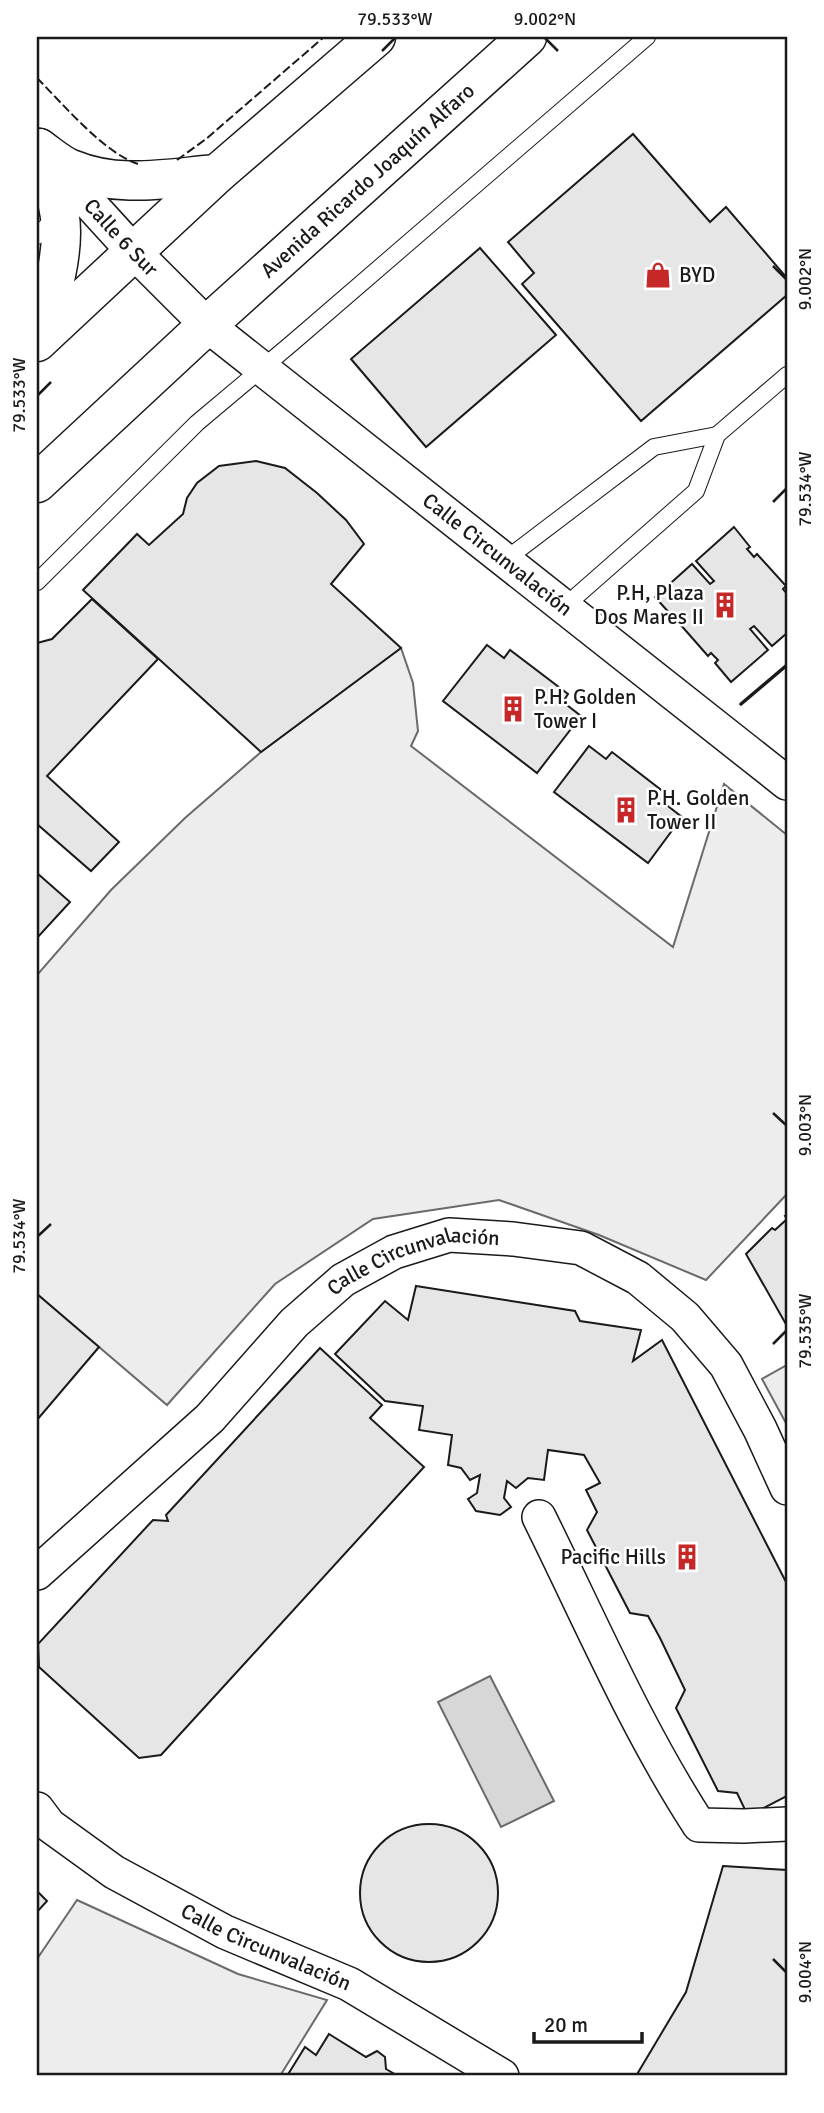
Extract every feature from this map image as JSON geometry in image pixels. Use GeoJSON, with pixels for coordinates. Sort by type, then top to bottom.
{"type":"FeatureCollection","features":[{"type":"Feature","properties":{"kind":"main road"},"geometry":{"type":"LineString","coordinates":[[38,340],[217,174],[376,37]]}},
{"type":"Feature","properties":{"kind":"main road","name":"Avenida Ricardo Joaquín Alfaro"},"geometry":{"type":"LineString","coordinates":[[37,483],[207,325],[527,37]]}},
{"type":"Feature","properties":{"kind":"main road"},"geometry":{"type":"LineString","coordinates":[[38,147],[69,169],[104,180],[140,182],[217,174]]}},
{"type":"Feature","properties":{"kind":"main road"},"geometry":{"type":"LineString","coordinates":[[38,147],[55,193],[48,225],[61,230],[60,258],[38,340]]}},
{"type":"Feature","properties":{"kind":"street","name":"Calle 6 Sur"},"geometry":{"type":"LineString","coordinates":[[38,147],[133,251],[207,325]]}},
{"type":"Feature","properties":{"kind":"street","name":"Calle Circunvalación"},"geometry":{"type":"LineString","coordinates":[[207,325],[787,783]]}},
{"type":"Feature","properties":{"kind":"street","name":"Calle Circunvalación"},"geometry":{"type":"LineString","coordinates":[[37,1573],[210,1418],[294,1323],[344,1280],[394,1252],[449,1235],[513,1239],[581,1248],[638,1278],[685,1317],[726,1365],[787,1488]]}},
{"type":"Feature","properties":{"kind":"street"},"geometry":{"type":"LineString","coordinates":[[539,1517],[646,1735],[699,1825],[787,1824]]}},
{"type":"Feature","properties":{"kind":"street","name":"Calle Circunvalación"},"geometry":{"type":"LineString","coordinates":[[37,1809],[49,1825],[114,1872],[225,1933],[349,1984],[502,2076]]}},
{"type":"Feature","properties":{"kind":"lane"},"geometry":{"type":"LineString","coordinates":[[37,582],[197,423],[648,37]]}},
{"type":"Feature","properties":{"kind":"lane"},"geometry":{"type":"LineString","coordinates":[[564,607],[696,491],[717,435],[787,375]]}},
{"type":"Feature","properties":{"kind":"lane"},"geometry":{"type":"LineString","coordinates":[[505,560],[654,447],[717,435]]}},
{"type":"Feature","properties":{"kind":"shaded area"},"geometry":{"type":"Polygon","coordinates":[[[401,648],[413,683],[418,731],[411,746],[673,947],[724,784],[787,835],[787,1194],[706,1280],[599,1235],[499,1200],[373,1219],[275,1284],[167,1405],[37,1294],[37,975],[111,890],[185,818],[261,752],[401,648]]]}},
{"type":"Feature","properties":{"kind":"shaded area"},"geometry":{"type":"Polygon","coordinates":[[[787,1365],[787,1425],[762,1379],[787,1365]]]}},
{"type":"Feature","properties":{"kind":"shaded area"},"geometry":{"type":"Polygon","coordinates":[[[490,1676],[554,1801],[501,1827],[438,1702],[490,1676]]]}},
{"type":"Feature","properties":{"kind":"shaded area"},"geometry":{"type":"Polygon","coordinates":[[[77,1900],[238,1974],[327,2000],[280,2076],[37,2076],[37,1959],[77,1900]]]}},
{"type":"Feature","properties":{"kind":"building","name":"BYD"},"geometry":{"type":"Polygon","coordinates":[[[633,134],[710,222],[726,207],[787,278],[787,295],[641,421],[522,284],[534,273],[508,242],[633,134]]]}},
{"type":"Feature","properties":{"kind":"building"},"geometry":{"type":"Polygon","coordinates":[[[480,248],[556,335],[426,447],[351,359],[480,248]]]}},
{"type":"Feature","properties":{"kind":"building"},"geometry":{"type":"Polygon","coordinates":[[[256,461],[285,468],[346,520],[364,544],[331,584],[401,648],[261,752],[83,590],[137,534],[149,545],[183,514],[187,498],[197,483],[219,466],[256,461]]]}},
{"type":"Feature","properties":{"kind":"building","name":"P.H, Plaza Dos Mares II"},"geometry":{"type":"Polygon","coordinates":[[[734,527],[750,547],[747,549],[754,557],[757,554],[786,586],[783,589],[787,594],[787,633],[772,646],[754,626],[750,629],[768,650],[731,682],[715,663],[718,660],[711,653],[708,656],[679,623],[682,620],[675,613],[672,616],[655,597],[692,564],[710,584],[714,581],[696,561],[734,527]]]}},
{"type":"Feature","properties":{"kind":"building"},"geometry":{"type":"Polygon","coordinates":[[[92,599],[158,659],[47,776],[119,842],[91,871],[37,824],[37,643],[52,639],[92,599]]]}},
{"type":"Feature","properties":{"kind":"building","name":"P.H. Golden Tower I"},"geometry":{"type":"Polygon","coordinates":[[[487,645],[504,658],[510,650],[568,694],[563,702],[581,716],[537,773],[443,701],[487,645]]]}},
{"type":"Feature","properties":{"kind":"building","name":"P.H. Golden Tower II"},"geometry":{"type":"Polygon","coordinates":[[[589,746],[606,759],[612,752],[669,796],[664,803],[682,817],[648,863],[554,792],[589,746]]]}},
{"type":"Feature","properties":{"kind":"building"},"geometry":{"type":"Polygon","coordinates":[[[37,873],[70,902],[37,938],[37,873]]]}},
{"type":"Feature","properties":{"kind":"building"},"geometry":{"type":"Polygon","coordinates":[[[787,1219],[787,1326],[746,1254],[772,1228],[775,1230],[787,1219]]]}},
{"type":"Feature","properties":{"kind":"building","name":"Pacific Hills"},"geometry":{"type":"Polygon","coordinates":[[[416,1286],[575,1311],[580,1321],[641,1330],[633,1361],[662,1340],[787,1584],[787,1796],[748,1816],[737,1793],[718,1791],[676,1708],[685,1690],[660,1638],[648,1616],[630,1613],[587,1530],[597,1512],[586,1490],[600,1483],[584,1455],[548,1450],[544,1480],[528,1478],[516,1488],[507,1481],[504,1498],[511,1507],[500,1515],[476,1511],[468,1499],[477,1493],[480,1475],[470,1480],[461,1468],[448,1465],[452,1435],[419,1430],[423,1406],[385,1401],[335,1354],[385,1301],[408,1320],[416,1286]]]}},
{"type":"Feature","properties":{"kind":"building"},"geometry":{"type":"Polygon","coordinates":[[[37,1294],[99,1347],[37,1420],[37,1294]]]}},
{"type":"Feature","properties":{"kind":"building"},"geometry":{"type":"Polygon","coordinates":[[[320,1348],[382,1405],[370,1418],[424,1467],[161,1755],[139,1758],[39,1667],[38,1644],[153,1520],[168,1521],[166,1515],[320,1348]]]}},
{"type":"Feature","properties":{"kind":"building"},"geometry":{"type":"Polygon","coordinates":[[[429,1824],[455,1830],[478,1844],[492,1867],[498,1893],[492,1919],[478,1942],[455,1956],[429,1962],[403,1956],[380,1942],[366,1919],[360,1893],[366,1867],[380,1844],[403,1830],[429,1824]]]}},
{"type":"Feature","properties":{"kind":"building"},"geometry":{"type":"Polygon","coordinates":[[[723,1866],[787,1870],[787,2076],[636,2076],[686,1992],[723,1866]]]}},
{"type":"Feature","properties":{"kind":"building"},"geometry":{"type":"Polygon","coordinates":[[[37,1891],[47,1901],[37,1912],[37,1891]]]}},
{"type":"Feature","properties":{"kind":"building"},"geometry":{"type":"Polygon","coordinates":[[[329,2034],[366,2057],[377,2051],[385,2057],[386,2069],[398,2076],[287,2076],[305,2047],[316,2055],[329,2034]]]}},
{"type":"Feature","properties":{"kind":"fence"},"geometry":{"type":"LineString","coordinates":[[177,160],[206,139],[324,37]]}},
{"type":"Feature","properties":{"kind":"fence"},"geometry":{"type":"LineString","coordinates":[[37,78],[98,139],[138,164]]}},
{"type":"Feature","properties":{"kind":"wall"},"geometry":{"type":"LineString","coordinates":[[741,704],[787,665]]}},
{"type":"Feature","properties":{"kind":"place","name":"BYD"},"geometry":{"type":"Point","coordinates":[658,275]}},
{"type":"Feature","properties":{"kind":"place","name":"P.H, Plaza Dos Mares II"},"geometry":{"type":"Point","coordinates":[725,605]}},
{"type":"Feature","properties":{"kind":"place","name":"P.H. Golden Tower I"},"geometry":{"type":"Point","coordinates":[513,709]}},
{"type":"Feature","properties":{"kind":"place","name":"P.H. Golden Tower II"},"geometry":{"type":"Point","coordinates":[626,810]}},
{"type":"Feature","properties":{"kind":"place","name":"Pacific Hills"},"geometry":{"type":"Point","coordinates":[687,1557]}}]}
